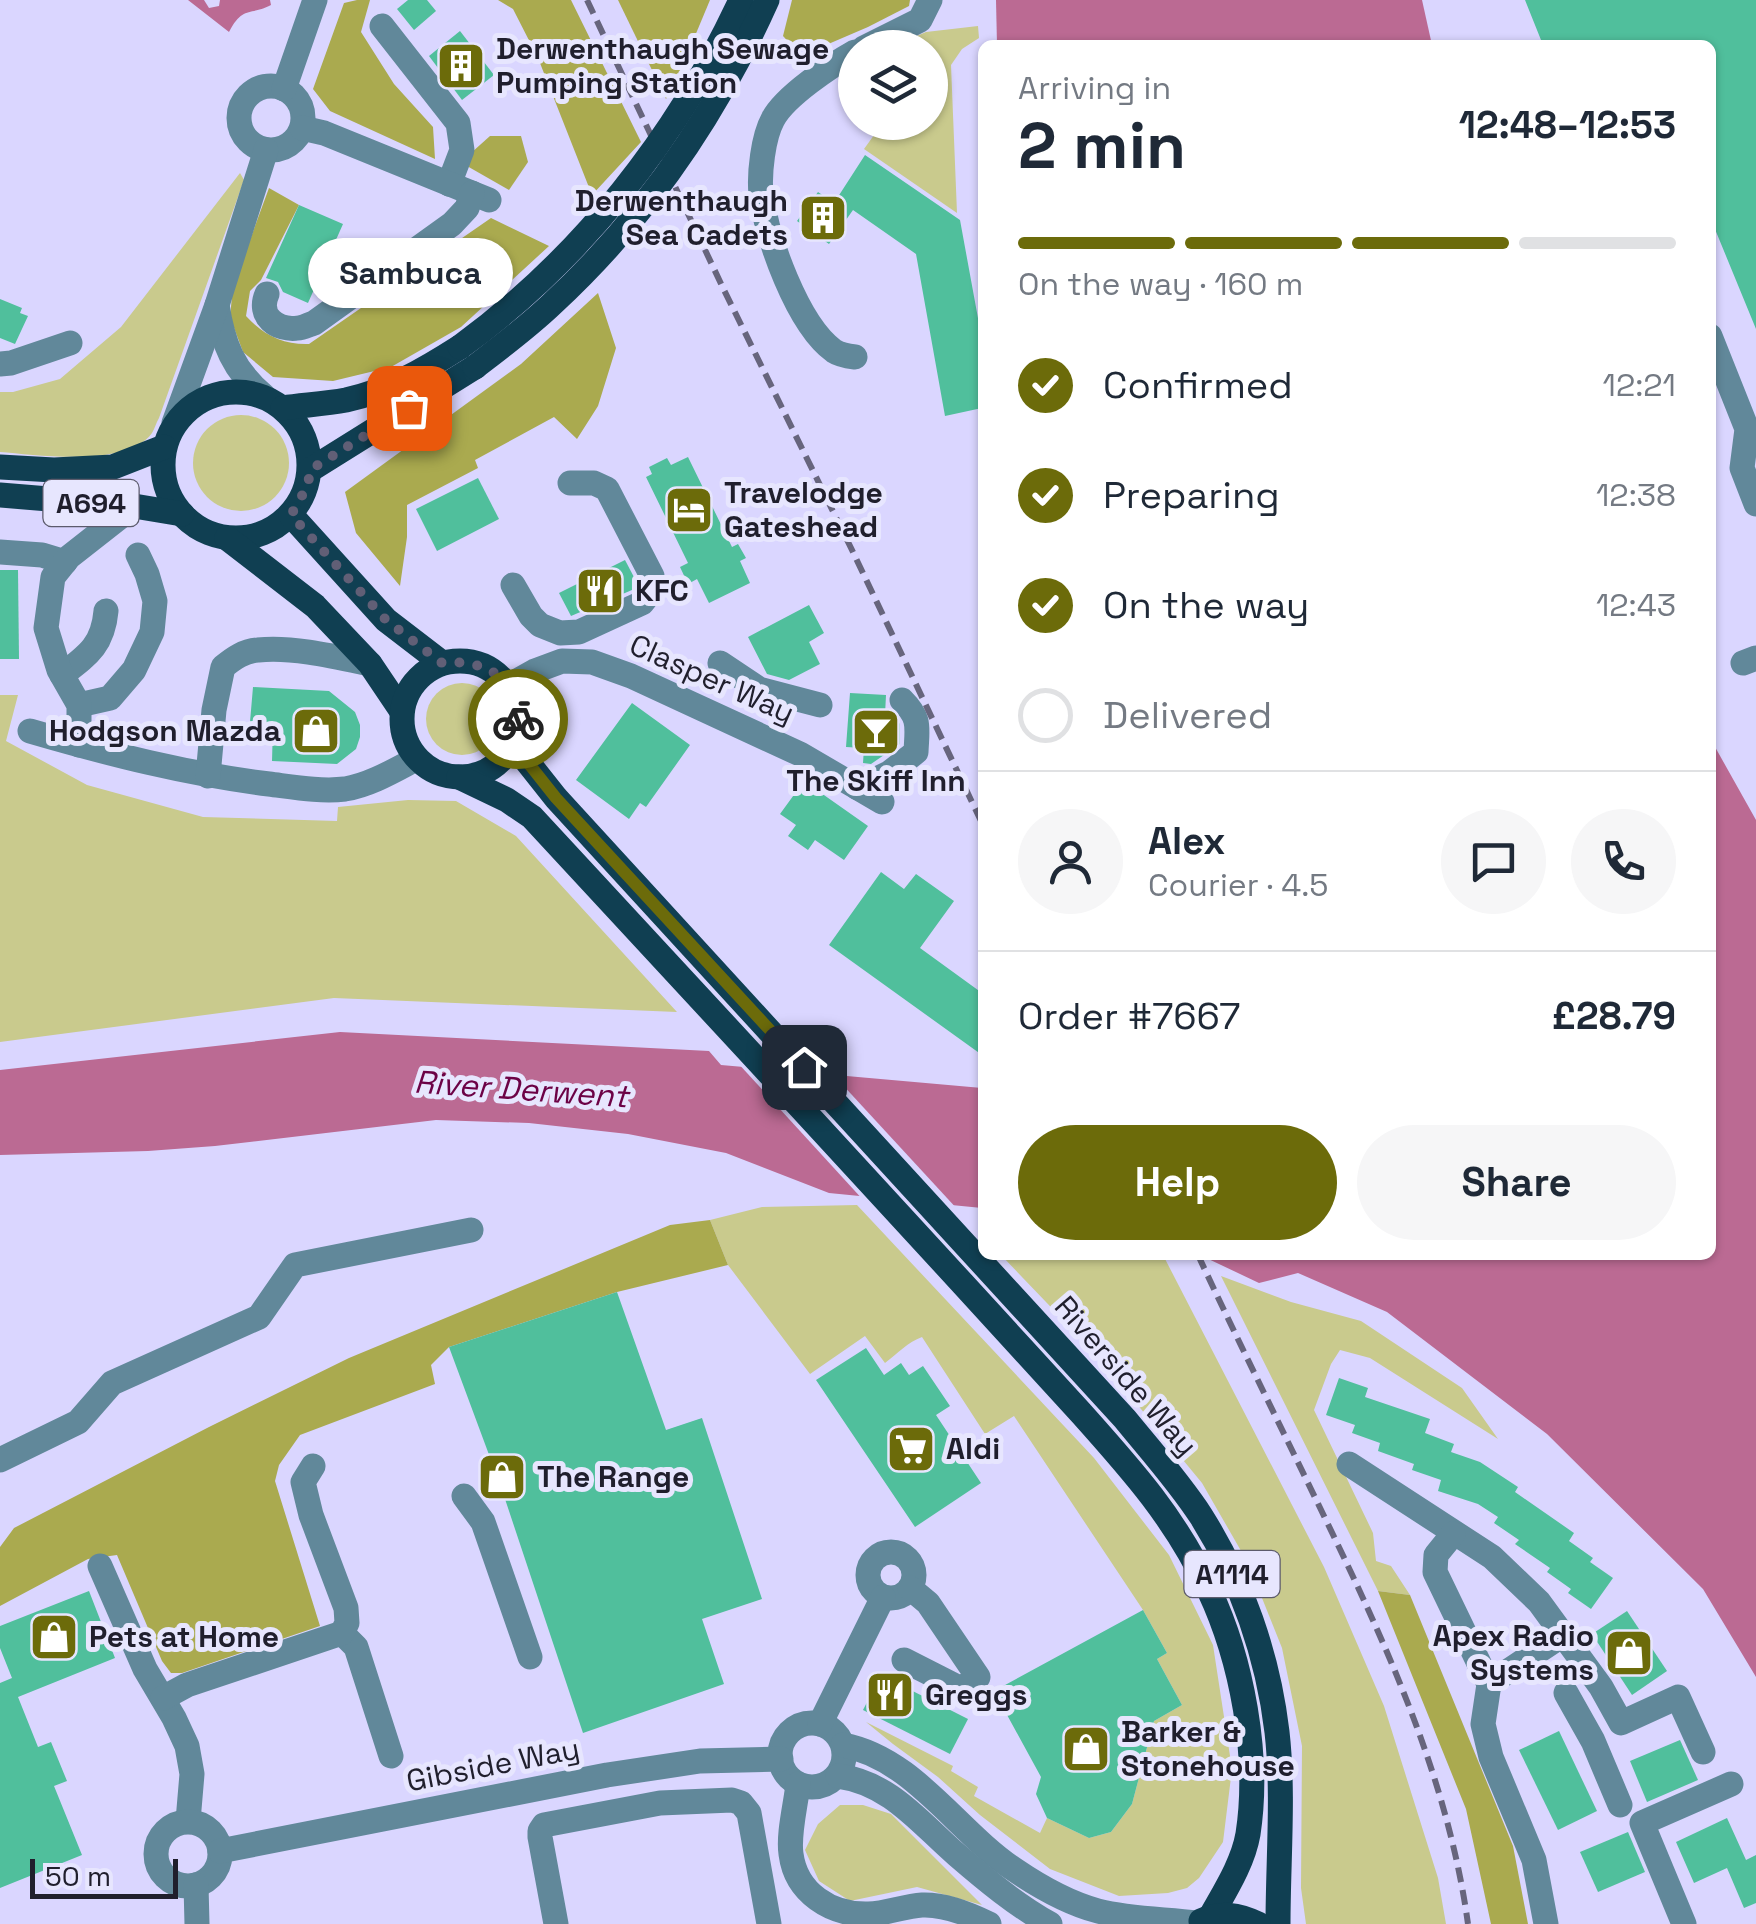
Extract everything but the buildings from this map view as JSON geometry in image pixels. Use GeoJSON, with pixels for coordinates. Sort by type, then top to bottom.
{"type":"FeatureCollection","features":[{"type":"Feature","properties":{"kind":"main road","name":"A694"},"geometry":{"type":"LineString","coordinates":[[310,470],[467,357],[484,329],[570,250],[620,194],[682,110],[742,0]]}},
{"type":"Feature","properties":{"kind":"main road","name":"A694"},"geometry":{"type":"LineString","coordinates":[[0,467],[54,470],[113,466],[169,435],[190,406],[213,394],[238,390],[273,402],[343,400],[381,390],[467,357],[526,328],[635,214],[700,128],[728,82],[767,0]]}},
{"type":"Feature","properties":{"kind":"main road"},"geometry":{"type":"LineString","coordinates":[[227,538],[246,538],[271,530],[291,515],[308,485],[310,470],[305,446],[273,402]]}},
{"type":"Feature","properties":{"kind":"main road","name":"A694"},"geometry":{"type":"LineString","coordinates":[[169,435],[162,474],[169,494],[190,523],[227,538]]}},
{"type":"Feature","properties":{"kind":"main road","name":"A694"},"geometry":{"type":"LineString","coordinates":[[0,495],[182,514]]}},
{"type":"Feature","properties":{"kind":"main road"},"geometry":{"type":"LineString","coordinates":[[291,515],[386,620],[442,663]]}},
{"type":"Feature","properties":{"kind":"main road"},"geometry":{"type":"LineString","coordinates":[[227,538],[315,606],[370,664],[401,710],[403,731],[416,758]]}},
{"type":"Feature","properties":{"kind":"main road"},"geometry":{"type":"LineString","coordinates":[[401,710],[424,672],[442,663],[463,661],[484,666],[508,686],[519,715],[514,745],[481,774],[458,777]]}},
{"type":"Feature","properties":{"kind":"main road","name":"Riverside Way"},"geometry":{"type":"LineString","coordinates":[[514,745],[556,798],[978,1259]]}},
{"type":"Feature","properties":{"kind":"main road","name":"A1114"},"geometry":{"type":"LineString","coordinates":[[416,758],[438,772],[458,777]]}},
{"type":"Feature","properties":{"kind":"main road","name":"Riverside Way"},"geometry":{"type":"LineString","coordinates":[[458,777],[532,816],[1144,1483],[1188,1548],[1223,1624],[1242,1694],[1251,1766],[1248,1836],[1234,1874],[1201,1921]]}},
{"type":"Feature","properties":{"kind":"main road","name":"Riverside Way"},"geometry":{"type":"LineString","coordinates":[[979,1260],[1126,1419],[1175,1480],[1219,1547],[1236,1582],[1251,1619],[1277,1734],[1278,1924]]}},
{"type":"Feature","properties":{"kind":"main road"},"geometry":{"type":"LineString","coordinates":[[1201,1921],[1227,1914],[1258,1924]]}},
{"type":"Feature","properties":{"kind":"street"},"geometry":{"type":"LineString","coordinates":[[284,89],[316,0]]}},
{"type":"Feature","properties":{"kind":"street"},"geometry":{"type":"LineString","coordinates":[[900,30],[920,20],[930,0]]}},
{"type":"Feature","properties":{"kind":"street"},"geometry":{"type":"LineString","coordinates":[[267,294],[263,308],[269,319],[286,328],[301,328],[452,224],[467,208],[470,192],[458,124],[382,26]]}},
{"type":"Feature","properties":{"kind":"street"},"geometry":{"type":"LineString","coordinates":[[838,63],[806,84],[773,118],[762,158],[761,192],[787,282],[813,332],[837,354],[855,357]]}},
{"type":"Feature","properties":{"kind":"street"},"geometry":{"type":"LineString","coordinates":[[261,88],[284,89],[298,101],[302,128],[296,139],[280,149],[256,147],[242,131],[240,112],[244,101],[261,88]]}},
{"type":"Feature","properties":{"kind":"street"},"geometry":{"type":"LineString","coordinates":[[302,128],[324,133],[470,192]]}},
{"type":"Feature","properties":{"kind":"street"},"geometry":{"type":"LineString","coordinates":[[169,435],[266,150]]}},
{"type":"Feature","properties":{"kind":"street"},"geometry":{"type":"LineString","coordinates":[[216,305],[221,335],[236,366],[251,385],[273,402]]}},
{"type":"Feature","properties":{"kind":"street"},"geometry":{"type":"LineString","coordinates":[[0,364],[70,343]]}},
{"type":"Feature","properties":{"kind":"street"},"geometry":{"type":"LineString","coordinates":[[1716,352],[1746,429],[1742,468],[1756,504]]}},
{"type":"Feature","properties":{"kind":"street"},"geometry":{"type":"LineString","coordinates":[[513,585],[531,616],[540,625],[560,633],[579,632],[642,602],[652,589],[652,576],[607,490],[594,483],[570,483]]}},
{"type":"Feature","properties":{"kind":"street"},"geometry":{"type":"LineString","coordinates":[[79,745],[79,705],[62,675],[46,628],[53,577],[67,559],[134,506]]}},
{"type":"Feature","properties":{"kind":"street"},"geometry":{"type":"LineString","coordinates":[[0,552],[67,559]]}},
{"type":"Feature","properties":{"kind":"street"},"geometry":{"type":"LineString","coordinates":[[79,705],[110,698],[134,670],[152,632],[155,601],[138,555]]}},
{"type":"Feature","properties":{"kind":"street"},"geometry":{"type":"LineString","coordinates":[[62,675],[94,649],[104,630],[106,610]]}},
{"type":"Feature","properties":{"kind":"street"},"geometry":{"type":"LineString","coordinates":[[208,776],[222,667],[238,655],[259,649],[310,652],[370,664]]}},
{"type":"Feature","properties":{"kind":"street","name":"Clasper Way"},"geometry":{"type":"LineString","coordinates":[[508,686],[562,661],[592,662],[800,754],[882,802]]}},
{"type":"Feature","properties":{"kind":"street"},"geometry":{"type":"LineString","coordinates":[[720,663],[759,689],[820,706]]}},
{"type":"Feature","properties":{"kind":"street"},"geometry":{"type":"LineString","coordinates":[[858,788],[889,774],[916,752],[914,712],[902,700]]}},
{"type":"Feature","properties":{"kind":"street"},"geometry":{"type":"LineString","coordinates":[[30,730],[208,776],[302,788],[346,788],[389,773],[416,758]]}},
{"type":"Feature","properties":{"kind":"street"},"geometry":{"type":"LineString","coordinates":[[0,1460],[78,1422],[112,1383],[259,1317],[295,1265],[471,1230]]}},
{"type":"Feature","properties":{"kind":"street"},"geometry":{"type":"LineString","coordinates":[[1349,1464],[1492,1557],[1540,1602],[1621,1723]]}},
{"type":"Feature","properties":{"kind":"street"},"geometry":{"type":"LineString","coordinates":[[162,1698],[187,1685],[342,1632],[347,1623],[346,1608],[302,1482],[313,1466]]}},
{"type":"Feature","properties":{"kind":"street"},"geometry":{"type":"LineString","coordinates":[[464,1496],[483,1522],[530,1657]]}},
{"type":"Feature","properties":{"kind":"street"},"geometry":{"type":"LineString","coordinates":[[1453,1534],[1436,1555],[1434,1572],[1489,1684],[1483,1724],[1491,1757],[1534,1860],[1546,1924]]}},
{"type":"Feature","properties":{"kind":"street"},"geometry":{"type":"LineString","coordinates":[[887,1552],[901,1554],[910,1561],[914,1576],[910,1588],[901,1596],[883,1597],[873,1590],[868,1572],[875,1558],[887,1552]]}},
{"type":"Feature","properties":{"kind":"street"},"geometry":{"type":"LineString","coordinates":[[100,1566],[132,1642],[187,1746],[192,1774],[188,1822]]}},
{"type":"Feature","properties":{"kind":"street"},"geometry":{"type":"LineString","coordinates":[[904,1660],[961,1689],[978,1678],[928,1603],[910,1588]]}},
{"type":"Feature","properties":{"kind":"street"},"geometry":{"type":"LineString","coordinates":[[820,1724],[883,1597]]}},
{"type":"Feature","properties":{"kind":"street"},"geometry":{"type":"LineString","coordinates":[[342,1632],[356,1648],[390,1756]]}},
{"type":"Feature","properties":{"kind":"street"},"geometry":{"type":"LineString","coordinates":[[1489,1684],[1564,1634]]}},
{"type":"Feature","properties":{"kind":"street"},"geometry":{"type":"LineString","coordinates":[[1566,1693],[1593,1741],[1620,1805]]}},
{"type":"Feature","properties":{"kind":"street"},"geometry":{"type":"LineString","coordinates":[[1593,1741],[1621,1723],[1678,1697],[1703,1752]]}},
{"type":"Feature","properties":{"kind":"street"},"geometry":{"type":"LineString","coordinates":[[820,1724],[834,1732],[843,1745],[844,1761],[838,1776],[815,1788],[798,1784],[786,1774],[781,1759],[784,1739],[791,1731],[820,1724]]}},
{"type":"Feature","properties":{"kind":"street"},"geometry":{"type":"LineString","coordinates":[[843,1745],[872,1754],[913,1780],[1003,1862],[1063,1899],[1108,1913],[1201,1921]]}},
{"type":"Feature","properties":{"kind":"street","name":"Gibside Way"},"geometry":{"type":"LineString","coordinates":[[220,1851],[607,1775],[700,1761],[781,1759]]}},
{"type":"Feature","properties":{"kind":"street"},"geometry":{"type":"LineString","coordinates":[[838,1776],[856,1778],[894,1798],[1008,1897],[1050,1924]]}},
{"type":"Feature","properties":{"kind":"street"},"geometry":{"type":"LineString","coordinates":[[798,1784],[790,1850],[796,1873],[822,1902],[837,1911],[870,1914],[923,1905],[966,1913],[988,1924]]}},
{"type":"Feature","properties":{"kind":"street"},"geometry":{"type":"LineString","coordinates":[[1684,1924],[1642,1823],[1731,1784]]}},
{"type":"Feature","properties":{"kind":"street"},"geometry":{"type":"LineString","coordinates":[[556,1924],[540,1837],[544,1825],[660,1803],[732,1800],[741,1803],[749,1813],[769,1924]]}},
{"type":"Feature","properties":{"kind":"street"},"geometry":{"type":"LineString","coordinates":[[188,1822],[210,1830],[220,1851],[213,1874],[196,1885],[180,1885],[170,1880],[157,1862],[156,1851],[165,1831],[188,1822]]}},
{"type":"Feature","properties":{"kind":"street"},"geometry":{"type":"LineString","coordinates":[[196,1885],[197,1924]]}},
{"type":"Feature","properties":{"kind":"green space"},"geometry":{"type":"Polygon","coordinates":[[[978,26],[979,38],[962,49],[951,65],[957,213],[864,149],[870,140],[948,140],[948,30],[943,30],[978,26]]]}},
{"type":"Feature","properties":{"kind":"green space"},"geometry":{"type":"Polygon","coordinates":[[[240,173],[244,180],[152,433],[140,444],[103,455],[58,457],[0,452],[0,392],[60,379],[121,327],[240,173]]]}},
{"type":"Feature","properties":{"kind":"green space"},"geometry":{"type":"Polygon","coordinates":[[[241,415],[259,419],[275,429],[285,445],[289,463],[285,481],[275,497],[259,507],[241,511],[223,507],[207,497],[197,481],[193,463],[197,445],[207,429],[223,419],[241,415]]]}},
{"type":"Feature","properties":{"kind":"green space"},"geometry":{"type":"Polygon","coordinates":[[[462,683],[487,694],[498,719],[487,744],[462,755],[437,744],[426,719],[437,694],[462,683]]]}},
{"type":"Feature","properties":{"kind":"green space"},"geometry":{"type":"Polygon","coordinates":[[[0,695],[18,695],[6,741],[87,785],[203,817],[337,821],[338,807],[408,800],[456,801],[516,836],[677,1012],[334,998],[0,1042],[0,695]]]}},
{"type":"Feature","properties":{"kind":"green space"},"geometry":{"type":"Polygon","coordinates":[[[857,1205],[1094,1458],[1169,1555],[1213,1645],[1232,1769],[1223,1842],[1199,1878],[1187,1888],[1119,1896],[1050,1869],[866,1722],[953,1766],[951,1771],[978,1787],[974,1796],[1040,1833],[1047,1818],[1089,1838],[1111,1832],[1132,1804],[1154,1721],[1182,1705],[1157,1659],[1167,1653],[1143,1610],[1014,1416],[985,1434],[922,1337],[885,1363],[865,1336],[810,1374],[728,1265],[710,1220],[762,1207],[857,1205]]]}},
{"type":"Feature","properties":{"kind":"green space"},"geometry":{"type":"Polygon","coordinates":[[[1006,1260],[1166,1260],[1324,1567],[1384,1706],[1438,1878],[1446,1924],[1306,1924],[1301,1888],[1302,1746],[1282,1648],[1248,1563],[1202,1483],[1094,1352],[1006,1260]]]}},
{"type":"Feature","properties":{"kind":"green space"},"geometry":{"type":"Polygon","coordinates":[[[1221,1276],[1291,1302],[1361,1321],[1462,1388],[1498,1439],[1370,1358],[1340,1350],[1331,1364],[1314,1410],[1373,1533],[1376,1561],[1391,1566],[1410,1595],[1378,1591],[1221,1276]]]}},
{"type":"Feature","properties":{"kind":"green space"},"geometry":{"type":"Polygon","coordinates":[[[840,1805],[863,1805],[891,1814],[982,1905],[917,1887],[850,1901],[819,1881],[805,1850],[818,1824],[840,1805]]]}},
{"type":"Feature","properties":{"kind":"shaded area"},"geometry":{"type":"Polygon","coordinates":[[[370,0],[361,32],[394,84],[433,127],[435,159],[330,111],[313,89],[344,3],[370,0]]]}},
{"type":"Feature","properties":{"kind":"shaded area"},"geometry":{"type":"Polygon","coordinates":[[[498,0],[571,0],[641,142],[592,195],[538,58],[513,9],[498,0]]]}},
{"type":"Feature","properties":{"kind":"shaded area"},"geometry":{"type":"Polygon","coordinates":[[[618,0],[710,0],[666,99],[618,0]]]}},
{"type":"Feature","properties":{"kind":"shaded area"},"geometry":{"type":"Polygon","coordinates":[[[792,0],[910,0],[909,6],[861,30],[838,30],[838,40],[812,51],[795,49],[783,36],[792,0]]]}},
{"type":"Feature","properties":{"kind":"shaded area"},"geometry":{"type":"Polygon","coordinates":[[[490,136],[521,136],[528,162],[509,190],[467,166],[471,153],[490,136]]]}},
{"type":"Feature","properties":{"kind":"shaded area"},"geometry":{"type":"Polygon","coordinates":[[[269,188],[299,205],[261,280],[250,291],[246,316],[260,329],[291,343],[309,344],[491,218],[549,246],[461,327],[391,367],[333,381],[273,377],[243,352],[230,317],[233,286],[269,188]]]}},
{"type":"Feature","properties":{"kind":"shaded area"},"geometry":{"type":"Polygon","coordinates":[[[598,293],[616,348],[598,406],[577,439],[554,417],[475,460],[478,468],[407,505],[400,586],[356,533],[345,492],[521,364],[598,293]]]}},
{"type":"Feature","properties":{"kind":"shaded area"},"geometry":{"type":"Polygon","coordinates":[[[710,1220],[728,1265],[617,1292],[449,1347],[431,1365],[435,1384],[300,1435],[279,1465],[275,1481],[320,1626],[182,1673],[171,1673],[162,1661],[117,1555],[88,1559],[0,1606],[0,1547],[14,1528],[349,1358],[670,1225],[710,1220]]]}},
{"type":"Feature","properties":{"kind":"shaded area"},"geometry":{"type":"Polygon","coordinates":[[[1378,1591],[1410,1595],[1513,1846],[1528,1924],[1491,1924],[1466,1809],[1378,1591]]]}},
{"type":"Feature","properties":{"kind":"water"},"geometry":{"type":"Polygon","coordinates":[[[188,0],[204,0],[209,8],[219,6],[220,0],[270,0],[271,5],[243,14],[229,32],[188,0]]]}},
{"type":"Feature","properties":{"kind":"water"},"geometry":{"type":"Polygon","coordinates":[[[996,0],[1422,0],[1431,40],[997,40],[996,0]]]}},
{"type":"Feature","properties":{"kind":"water"},"geometry":{"type":"Polygon","coordinates":[[[1716,749],[1756,820],[1756,1677],[1703,1589],[1547,1434],[1387,1312],[1298,1273],[1259,1283],[1211,1260],[1716,1260],[1716,749]]]}},
{"type":"Feature","properties":{"kind":"water","name":"River Derwent"},"geometry":{"type":"Polygon","coordinates":[[[340,1032],[709,1051],[721,1065],[978,1088],[978,1208],[829,1193],[726,1153],[628,1134],[529,1123],[436,1120],[215,1146],[0,1155],[0,1070],[340,1032]]]}},
{"type":"Feature","properties":{"kind":"pier"},"geometry":{"type":"Polygon","coordinates":[[[736,1061],[828,1069],[959,1211],[865,1202],[736,1061]]]}},
{"type":"Feature","properties":{"kind":"railway"},"geometry":{"type":"LineString","coordinates":[[587,0],[978,815]]}},
{"type":"Feature","properties":{"kind":"railway"},"geometry":{"type":"LineString","coordinates":[[1200,1260],[1392,1664],[1446,1817],[1468,1924]]}},
{"type":"Feature","properties":{"kind":"way so far"},"geometry":{"type":"LineString","coordinates":[[409,408],[310,470],[308,485],[291,515],[386,620],[442,663],[463,661],[484,666],[498,676],[516,702],[518,719]]}},
{"type":"Feature","properties":{"kind":"place","name":"Derwenthaugh Sewage Pumping Station"},"geometry":{"type":"Point","coordinates":[461,66]}},
{"type":"Feature","properties":{"kind":"place","name":"Derwenthaugh Sea Cadets"},"geometry":{"type":"Point","coordinates":[823,218]}},
{"type":"Feature","properties":{"kind":"place","name":"Sambuca"},"geometry":{"type":"Point","coordinates":[409,408]}},
{"type":"Feature","properties":{"kind":"place","name":"Travelodge Gateshead"},"geometry":{"type":"Point","coordinates":[689,510]}},
{"type":"Feature","properties":{"kind":"place","name":"KFC"},"geometry":{"type":"Point","coordinates":[600,591]}},
{"type":"Feature","properties":{"kind":"place","name":"Hodgson Mazda"},"geometry":{"type":"Point","coordinates":[316,731]}},
{"type":"Feature","properties":{"kind":"place","name":"The Skiff Inn"},"geometry":{"type":"Point","coordinates":[876,732]}},
{"type":"Feature","properties":{"kind":"place","name":"Aldi"},"geometry":{"type":"Point","coordinates":[911,1449]}},
{"type":"Feature","properties":{"kind":"place","name":"The Range"},"geometry":{"type":"Point","coordinates":[502,1477]}},
{"type":"Feature","properties":{"kind":"place","name":"Pets at Home"},"geometry":{"type":"Point","coordinates":[54,1637]}},
{"type":"Feature","properties":{"kind":"place","name":"Apex Radio Systems"},"geometry":{"type":"Point","coordinates":[1629,1653]}},
{"type":"Feature","properties":{"kind":"place","name":"Greggs"},"geometry":{"type":"Point","coordinates":[890,1695]}},
{"type":"Feature","properties":{"kind":"place","name":"Barker & Stonehouse"},"geometry":{"type":"Point","coordinates":[1086,1749]}},
{"type":"Feature","properties":{"kind":"route"},"geometry":{"type":"LineString","coordinates":[[518,719],[514,745],[556,798],[804,1067]]}}]}
